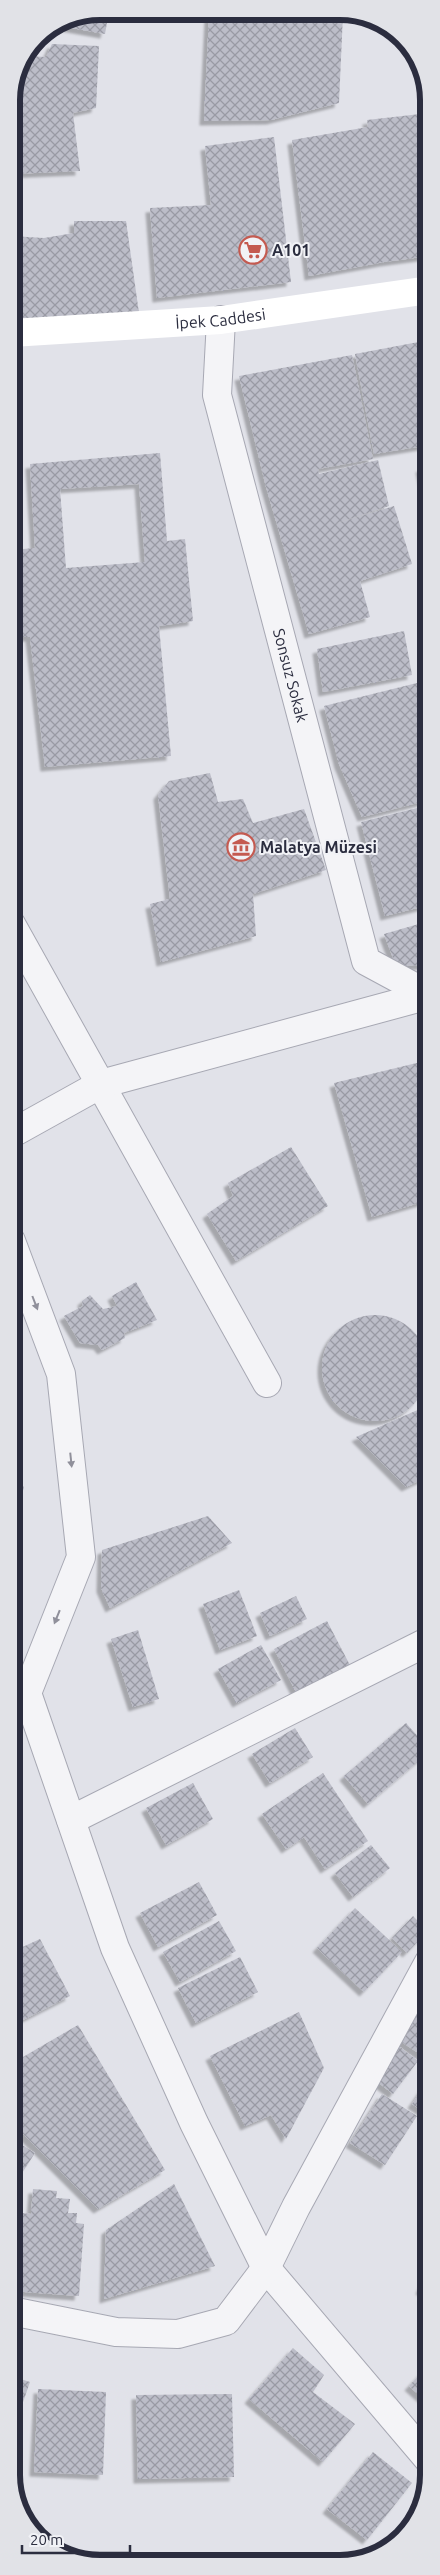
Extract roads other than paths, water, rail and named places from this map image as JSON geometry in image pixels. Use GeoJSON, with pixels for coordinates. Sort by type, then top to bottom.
{"type":"FeatureCollection","features":[{"type":"Feature","properties":{"kind":"main road","name":"İpek Caddesi"},"geometry":{"type":"LineString","coordinates":[[20,332],[221,320],[420,291]]}},
{"type":"Feature","properties":{"kind":"street","name":"Sonsuz Sokak"},"geometry":{"type":"LineString","coordinates":[[221,320],[218,394],[366,961],[420,991]]}},
{"type":"Feature","properties":{"kind":"street"},"geometry":{"type":"LineString","coordinates":[[20,938],[267,1383]]}},
{"type":"Feature","properties":{"kind":"street"},"geometry":{"type":"LineString","coordinates":[[20,1130],[101,1084],[420,997]]}},
{"type":"Feature","properties":{"kind":"street"},"geometry":{"type":"LineString","coordinates":[[20,1263],[61,1374],[81,1557],[20,1701]]}},
{"type":"Feature","properties":{"kind":"street"},"geometry":{"type":"LineString","coordinates":[[71,1820],[417,1647]]}},
{"type":"Feature","properties":{"kind":"street"},"geometry":{"type":"LineString","coordinates":[[20,1705],[71,1820],[115,1948],[194,2123],[266,2268],[420,2449]]}},
{"type":"Feature","properties":{"kind":"street"},"geometry":{"type":"LineString","coordinates":[[20,2313],[116,2332],[178,2334],[226,2320],[266,2268],[296,2207],[420,1979]]}},
{"type":"Feature","properties":{"kind":"place","name":"A101"},"geometry":{"type":"Point","coordinates":[253,250]}},
{"type":"Feature","properties":{"kind":"place","name":"Malatya Müzesi"},"geometry":{"type":"Point","coordinates":[241,847]}}]}
